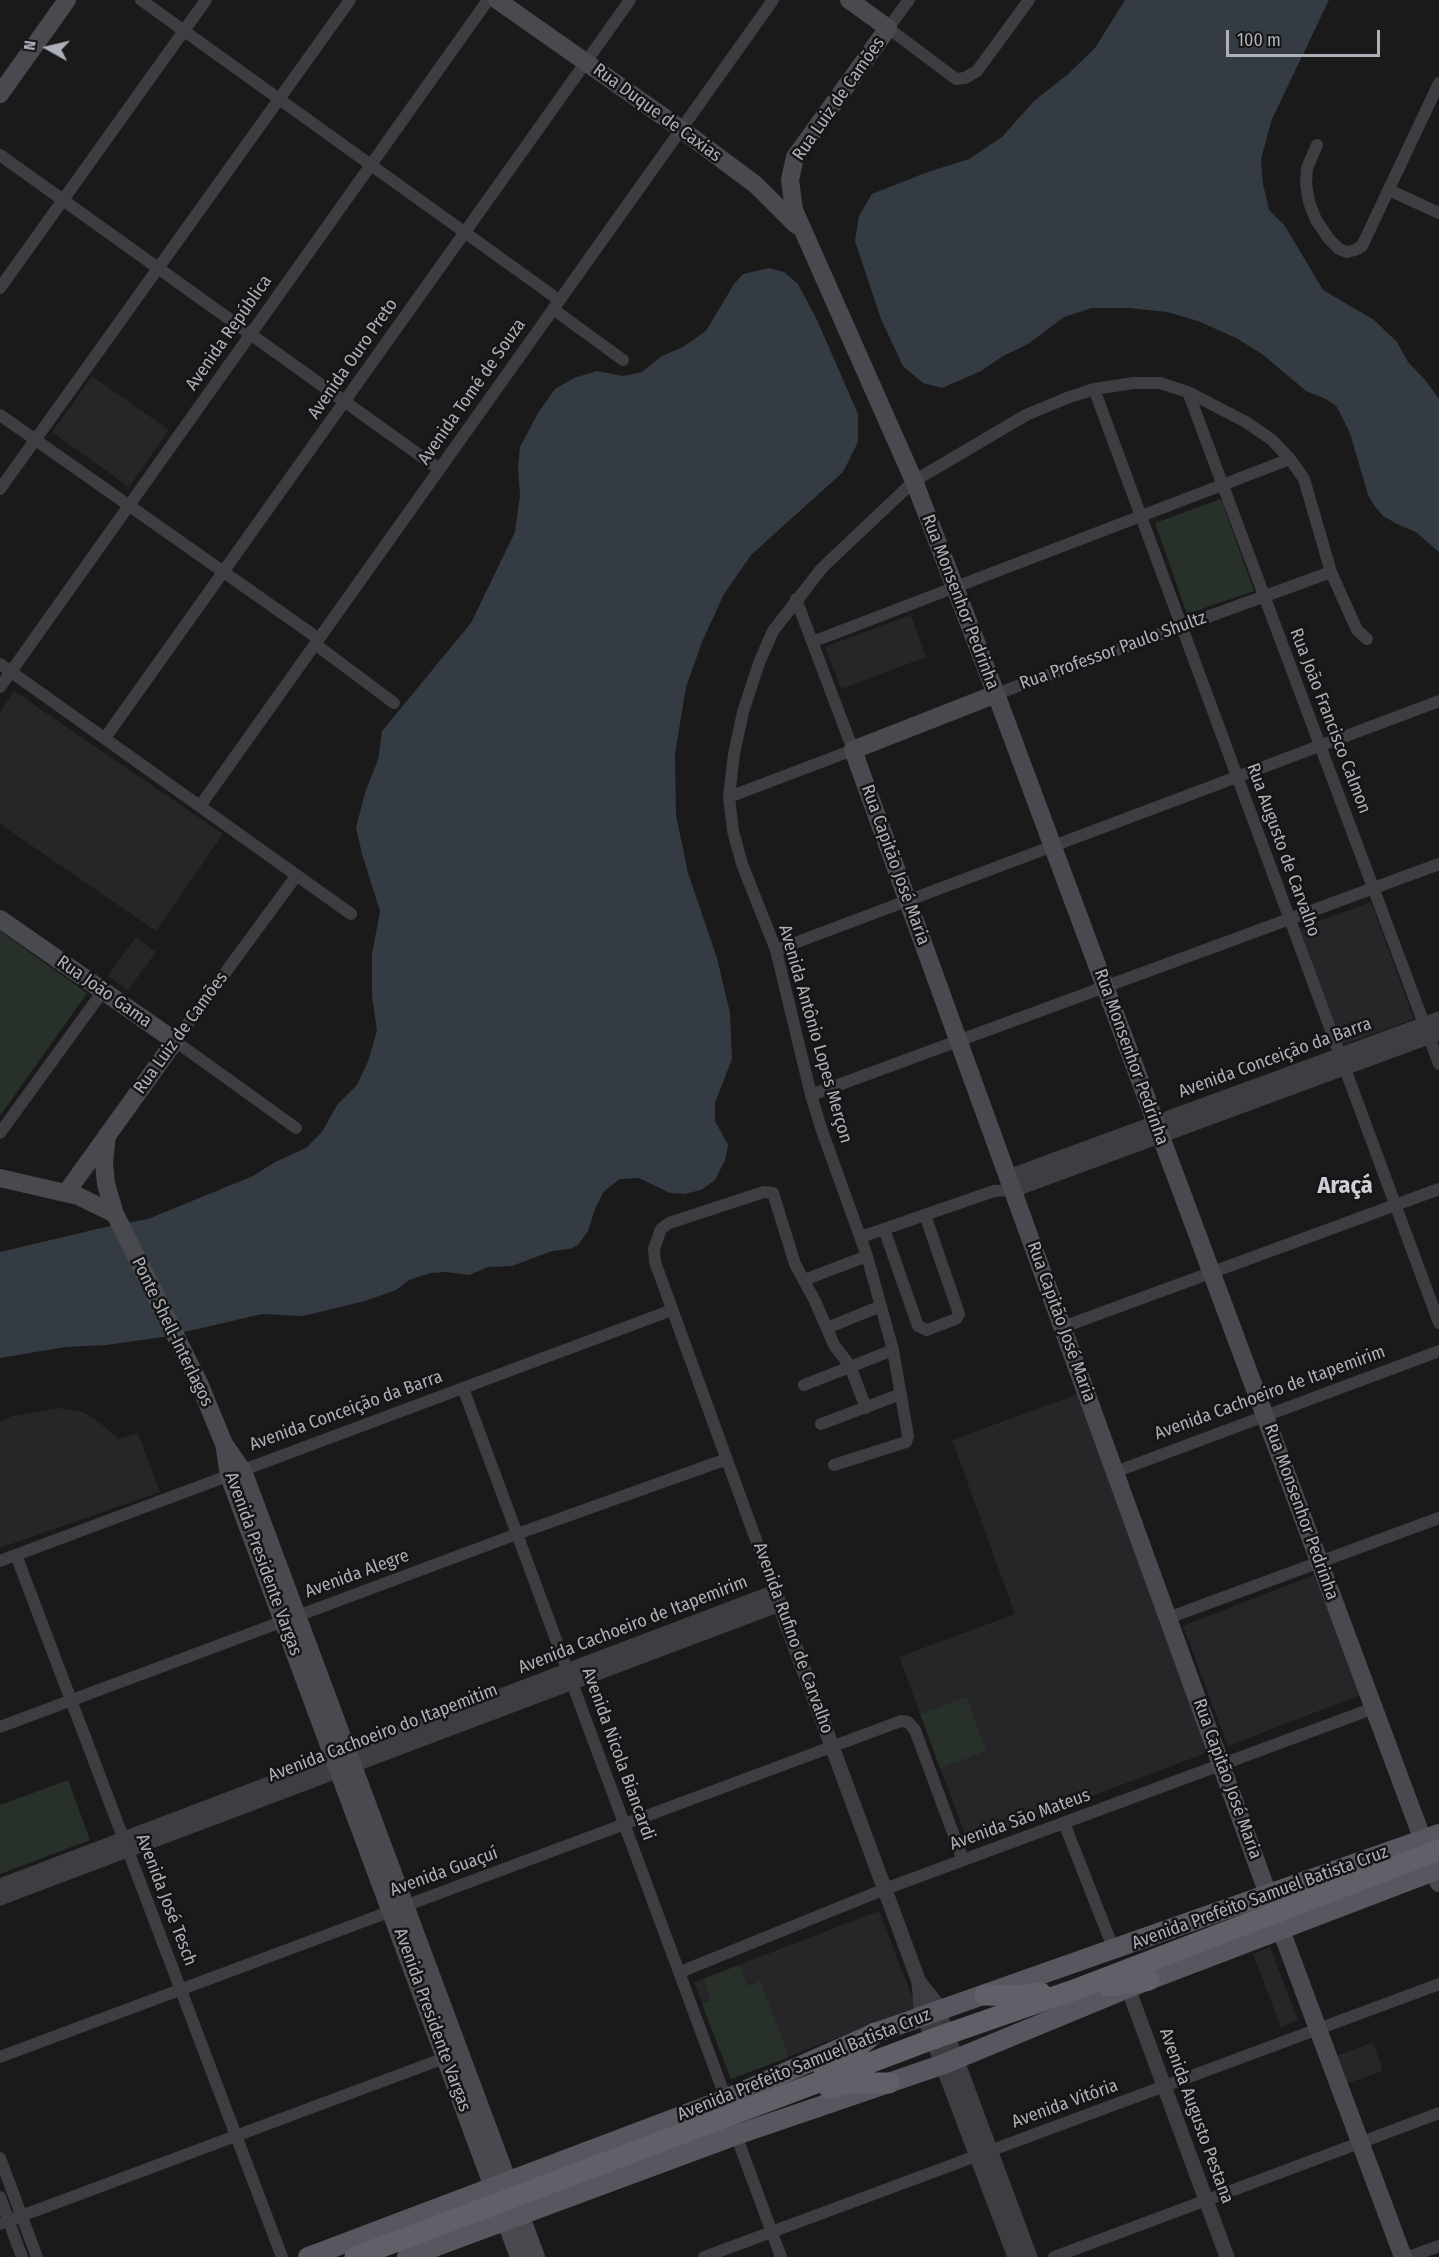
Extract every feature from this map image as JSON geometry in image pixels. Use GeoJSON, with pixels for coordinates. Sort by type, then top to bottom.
{"type":"FeatureCollection","features":[{"type":"Feature","properties":{"kind":"highway"},"geometry":{"type":"LineString","coordinates":[[940,2036],[1042,2002],[1275,1912],[1435,1857]]}},
{"type":"Feature","properties":{"kind":"highway"},"geometry":{"type":"LineString","coordinates":[[1042,2002],[1077,1997],[1111,1985],[1149,1980]]}},
{"type":"Feature","properties":{"kind":"highway"},"geometry":{"type":"LineString","coordinates":[[986,1995],[1018,1996],[1074,1990]]}},
{"type":"Feature","properties":{"kind":"highway"},"geometry":{"type":"LineString","coordinates":[[767,2102],[844,2058],[875,2033]]}},
{"type":"Feature","properties":{"kind":"highway","name":"Avenida Prefeito Samuel Batista Cruz"},"geometry":{"type":"LineString","coordinates":[[767,2102],[940,2036]]}},
{"type":"Feature","properties":{"kind":"highway"},"geometry":{"type":"LineString","coordinates":[[355,2257],[767,2102],[849,2083],[889,2083]]}},
{"type":"Feature","properties":{"kind":"main road"},"geometry":{"type":"LineString","coordinates":[[0,74],[53,0]]}},
{"type":"Feature","properties":{"kind":"main road"},"geometry":{"type":"LineString","coordinates":[[0,94],[67,0]]}},
{"type":"Feature","properties":{"kind":"main road","name":"Rua Duque de Caxias"},"geometry":{"type":"LineString","coordinates":[[497,0],[681,129],[756,185],[788,215],[807,238]]}},
{"type":"Feature","properties":{"kind":"main road"},"geometry":{"type":"LineString","coordinates":[[849,0],[888,28]]}},
{"type":"Feature","properties":{"kind":"main road","name":"Rua Luiz de Camões"},"geometry":{"type":"LineString","coordinates":[[807,238],[791,194],[790,180],[795,157],[888,28]]}},
{"type":"Feature","properties":{"kind":"main road"},"geometry":{"type":"LineString","coordinates":[[756,185],[772,184],[795,157]]}},
{"type":"Feature","properties":{"kind":"main road","name":"Rua Monsenhor Pedrinha"},"geometry":{"type":"LineString","coordinates":[[807,238],[914,481],[996,694],[1374,1708],[1435,1857]]}},
{"type":"Feature","properties":{"kind":"main road","name":"Rua Professor Paulo Shultz"},"geometry":{"type":"LineString","coordinates":[[853,750],[996,694]]}},
{"type":"Feature","properties":{"kind":"main road","name":"Rua Capitão José Maria"},"geometry":{"type":"LineString","coordinates":[[853,750],[1221,1765],[1403,2257]]}},
{"type":"Feature","properties":{"kind":"main road","name":"Rua João Gama"},"geometry":{"type":"LineString","coordinates":[[0,919],[175,1041]]}},
{"type":"Feature","properties":{"kind":"main road","name":"Rua Luiz de Camões"},"geometry":{"type":"LineString","coordinates":[[66,1192],[175,1041]]}},
{"type":"Feature","properties":{"kind":"main road","name":"Ponte Shell-Interlagos"},"geometry":{"type":"LineString","coordinates":[[107,1135],[104,1163],[106,1184],[117,1217],[199,1383],[224,1444]]}},
{"type":"Feature","properties":{"kind":"main road"},"geometry":{"type":"LineString","coordinates":[[0,1178],[66,1192],[117,1217]]}},
{"type":"Feature","properties":{"kind":"main road","name":"Avenida Presidente Vargas"},"geometry":{"type":"LineString","coordinates":[[224,1444],[507,2200],[536,2257]]}},
{"type":"Feature","properties":{"kind":"main road","name":"Avenida Prefeito Samuel Batista Cruz"},"geometry":{"type":"LineString","coordinates":[[407,2257],[507,2200],[875,2033],[1114,1950],[1275,1912]]}},
{"type":"Feature","properties":{"kind":"main road","name":"Avenida Prefeito Samuel Batista Cruz"},"geometry":{"type":"LineString","coordinates":[[308,2257],[736,2135],[951,2062],[1149,1980],[1275,1912]]}},
{"type":"Feature","properties":{"kind":"main road","name":"Avenida Presidente Vargas"},"geometry":{"type":"LineString","coordinates":[[507,2200],[519,2257]]}},
{"type":"Feature","properties":{"kind":"street"},"geometry":{"type":"LineString","coordinates":[[141,0],[465,232],[623,360]]}},
{"type":"Feature","properties":{"kind":"street"},"geometry":{"type":"LineString","coordinates":[[0,288],[206,0]]}},
{"type":"Feature","properties":{"kind":"street"},"geometry":{"type":"LineString","coordinates":[[0,489],[350,0]]}},
{"type":"Feature","properties":{"kind":"street","name":"Avenida República"},"geometry":{"type":"LineString","coordinates":[[0,687],[488,0]]}},
{"type":"Feature","properties":{"kind":"street","name":"Avenida Ouro Preto"},"geometry":{"type":"LineString","coordinates":[[105,738],[630,0]]}},
{"type":"Feature","properties":{"kind":"street","name":"Avenida Tomé de Souza"},"geometry":{"type":"LineString","coordinates":[[200,806],[773,0]]}},
{"type":"Feature","properties":{"kind":"street","name":"Rua Luiz de Camões"},"geometry":{"type":"LineString","coordinates":[[888,28],[909,0]]}},
{"type":"Feature","properties":{"kind":"street"},"geometry":{"type":"LineString","coordinates":[[888,28],[956,79],[965,78],[977,71],[1029,0]]}},
{"type":"Feature","properties":{"kind":"street"},"geometry":{"type":"LineString","coordinates":[[1317,146],[1307,168],[1306,184],[1309,202],[1316,220],[1329,239],[1339,249],[1347,252],[1362,246],[1439,84]]}},
{"type":"Feature","properties":{"kind":"street"},"geometry":{"type":"LineString","coordinates":[[0,155],[440,469]]}},
{"type":"Feature","properties":{"kind":"street"},"geometry":{"type":"LineString","coordinates":[[1389,190],[1439,213]]}},
{"type":"Feature","properties":{"kind":"street","name":"Avenida Antônio Lopes Merçon"},"geometry":{"type":"LineString","coordinates":[[834,1466],[906,1442],[908,1439],[893,1350],[867,1256],[821,1128],[776,950],[742,864],[733,831],[729,797],[736,743],[743,712],[759,663],[773,631],[822,568],[914,481],[1026,415],[1094,389],[1134,383],[1160,383],[1188,392],[1246,422],[1272,440],[1290,459],[1304,479],[1331,572],[1357,630],[1367,639]]}},
{"type":"Feature","properties":{"kind":"street","name":"Rua Augusto de Carvalho"},"geometry":{"type":"LineString","coordinates":[[1094,389],[1439,1323]]}},
{"type":"Feature","properties":{"kind":"street","name":"Rua João Francisco Calmon"},"geometry":{"type":"LineString","coordinates":[[1188,392],[1373,888],[1433,1028],[1439,1064]]}},
{"type":"Feature","properties":{"kind":"street"},"geometry":{"type":"LineString","coordinates":[[0,415],[223,572],[317,641],[394,703]]}},
{"type":"Feature","properties":{"kind":"street"},"geometry":{"type":"LineString","coordinates":[[812,642],[1290,459]]}},
{"type":"Feature","properties":{"kind":"street","name":"Rua Professor Paulo Shultz"},"geometry":{"type":"LineString","coordinates":[[996,694],[1331,572]]}},
{"type":"Feature","properties":{"kind":"street"},"geometry":{"type":"LineString","coordinates":[[796,599],[853,750]]}},
{"type":"Feature","properties":{"kind":"street"},"geometry":{"type":"LineString","coordinates":[[0,664],[351,914]]}},
{"type":"Feature","properties":{"kind":"street"},"geometry":{"type":"LineString","coordinates":[[776,950],[1439,701]]}},
{"type":"Feature","properties":{"kind":"street","name":"Rua Professor Paulo Shultz"},"geometry":{"type":"LineString","coordinates":[[729,797],[853,750]]}},
{"type":"Feature","properties":{"kind":"street"},"geometry":{"type":"LineString","coordinates":[[811,1095],[1439,864]]}},
{"type":"Feature","properties":{"kind":"street","name":"Rua Luiz de Camões"},"geometry":{"type":"LineString","coordinates":[[175,1041],[297,875]]}},
{"type":"Feature","properties":{"kind":"street"},"geometry":{"type":"LineString","coordinates":[[0,1133],[103,991]]}},
{"type":"Feature","properties":{"kind":"street","name":"Avenida Conceição da Barra"},"geometry":{"type":"LineString","coordinates":[[861,1237],[994,1191],[1433,1028]]}},
{"type":"Feature","properties":{"kind":"street","name":"Rua João Gama"},"geometry":{"type":"LineString","coordinates":[[175,1041],[296,1128]]}},
{"type":"Feature","properties":{"kind":"street"},"geometry":{"type":"LineString","coordinates":[[1063,1328],[1439,1189]]}},
{"type":"Feature","properties":{"kind":"street","name":"Avenida Rufino de Carvalho"},"geometry":{"type":"LineString","coordinates":[[804,1280],[792,1256],[776,1196],[769,1192],[669,1222],[656,1238],[655,1262],[672,1310],[919,1982],[935,2002],[931,2013],[951,2062]]}},
{"type":"Feature","properties":{"kind":"street"},"geometry":{"type":"LineString","coordinates":[[884,1229],[920,1328],[927,1330],[956,1319],[958,1311],[925,1215]]}},
{"type":"Feature","properties":{"kind":"street"},"geometry":{"type":"LineString","coordinates":[[866,1408],[850,1366],[834,1345],[804,1280],[867,1256]]}},
{"type":"Feature","properties":{"kind":"street"},"geometry":{"type":"LineString","coordinates":[[827,1328],[881,1306]]}},
{"type":"Feature","properties":{"kind":"street","name":"Avenida Conceição da Barra"},"geometry":{"type":"LineString","coordinates":[[0,1561],[672,1310]]}},
{"type":"Feature","properties":{"kind":"street"},"geometry":{"type":"LineString","coordinates":[[804,1385],[893,1350]]}},
{"type":"Feature","properties":{"kind":"street","name":"Avenida Cachoeiro de Itapemirim"},"geometry":{"type":"LineString","coordinates":[[1115,1472],[1439,1352]]}},
{"type":"Feature","properties":{"kind":"street","name":"Avenida Nicola Biancardi"},"geometry":{"type":"LineString","coordinates":[[463,1388],[726,2099]]}},
{"type":"Feature","properties":{"kind":"street"},"geometry":{"type":"LineString","coordinates":[[821,1424],[901,1395]]}},
{"type":"Feature","properties":{"kind":"street","name":"Avenida Alegre"},"geometry":{"type":"LineString","coordinates":[[0,1727],[290,1618],[727,1459]]}},
{"type":"Feature","properties":{"kind":"street"},"geometry":{"type":"LineString","coordinates":[[1168,1618],[1439,1518]]}},
{"type":"Feature","properties":{"kind":"street","name":"Avenida José Tesch"},"geometry":{"type":"LineString","coordinates":[[16,1556],[282,2257]]}},
{"type":"Feature","properties":{"kind":"street","name":"Avenida Cachoeiro do Itapemitim"},"geometry":{"type":"LineString","coordinates":[[344,1762],[778,1598]]}},
{"type":"Feature","properties":{"kind":"street","name":"Avenida São Mateus"},"geometry":{"type":"LineString","coordinates":[[680,1972],[885,1889],[1374,1708]]}},
{"type":"Feature","properties":{"kind":"street","name":"Avenida Guaçuí"},"geometry":{"type":"LineString","coordinates":[[0,2057],[901,1721],[908,1722],[915,1730],[963,1860]]}},
{"type":"Feature","properties":{"kind":"street"},"geometry":{"type":"LineString","coordinates":[[0,1898],[125,1845],[344,1762]]}},
{"type":"Feature","properties":{"kind":"street"},"geometry":{"type":"LineString","coordinates":[[1064,1823],[1114,1950]]}},
{"type":"Feature","properties":{"kind":"street"},"geometry":{"type":"LineString","coordinates":[[0,1886],[125,1845]]}},
{"type":"Feature","properties":{"kind":"street","name":"Avenida Vitória"},"geometry":{"type":"LineString","coordinates":[[704,2257],[1439,1984]]}},
{"type":"Feature","properties":{"kind":"street","name":"Avenida Augusto Pestana"},"geometry":{"type":"LineString","coordinates":[[1128,1988],[1227,2257]]}},
{"type":"Feature","properties":{"kind":"street"},"geometry":{"type":"LineString","coordinates":[[4,2222],[453,2056]]}},
{"type":"Feature","properties":{"kind":"street"},"geometry":{"type":"LineString","coordinates":[[951,2062],[984,2153],[1015,2257]]}},
{"type":"Feature","properties":{"kind":"street"},"geometry":{"type":"LineString","coordinates":[[1054,2257],[1439,2113]]}},
{"type":"Feature","properties":{"kind":"street"},"geometry":{"type":"LineString","coordinates":[[736,2135],[781,2257]]}},
{"type":"Feature","properties":{"kind":"street"},"geometry":{"type":"LineString","coordinates":[[984,2153],[1030,2257]]}},
{"type":"Feature","properties":{"kind":"street"},"geometry":{"type":"LineString","coordinates":[[0,2158],[37,2257]]}},
{"type":"Feature","properties":{"kind":"street"},"geometry":{"type":"LineString","coordinates":[[0,2197],[4,2222],[22,2257]]}},
{"type":"Feature","properties":{"kind":"street"},"geometry":{"type":"LineString","coordinates":[[1409,2257],[1439,2246]]}},
{"type":"Feature","properties":{"kind":"shaded area"},"geometry":{"type":"Polygon","coordinates":[[[1125,0],[1329,0],[1272,119],[1261,159],[1263,184],[1269,210],[1285,226],[1323,290],[1374,320],[1397,342],[1408,362],[1439,399],[1439,552],[1416,532],[1383,516],[1374,505],[1368,495],[1350,433],[1337,407],[1326,399],[1306,391],[1262,354],[1236,338],[1198,321],[1167,312],[1129,308],[1092,308],[1064,317],[1028,344],[1003,356],[981,371],[942,388],[923,383],[903,366],[881,319],[855,241],[859,216],[872,194],[969,159],[1002,137],[1034,101],[1067,75],[1095,48],[1125,0]]]}},
{"type":"Feature","properties":{"kind":"shaded area"},"geometry":{"type":"Polygon","coordinates":[[[769,268],[784,272],[798,284],[817,320],[858,414],[858,442],[843,472],[751,555],[724,594],[702,642],[686,687],[675,754],[676,815],[688,873],[717,958],[730,1013],[732,1059],[715,1103],[715,1121],[728,1145],[725,1160],[715,1180],[701,1190],[684,1194],[670,1193],[639,1178],[620,1179],[604,1191],[588,1231],[578,1245],[570,1249],[552,1251],[512,1266],[488,1267],[469,1275],[446,1272],[430,1273],[409,1280],[396,1290],[365,1301],[303,1316],[262,1314],[163,1337],[106,1345],[65,1347],[0,1358],[0,1252],[148,1219],[253,1176],[275,1162],[306,1148],[322,1132],[337,1105],[357,1085],[369,1059],[377,1030],[372,996],[372,954],[380,911],[356,827],[366,790],[378,760],[382,731],[471,623],[515,532],[520,495],[518,468],[520,447],[538,413],[555,389],[574,378],[597,371],[623,376],[642,372],[662,356],[683,347],[706,331],[734,284],[743,274],[769,268]]]}},
{"type":"Feature","properties":{"kind":"shaded area"},"geometry":{"type":"Polygon","coordinates":[[[92,376],[169,430],[129,487],[52,432],[92,376]]]}},
{"type":"Feature","properties":{"kind":"shaded area"},"geometry":{"type":"Polygon","coordinates":[[[1221,499],[1254,591],[1187,614],[1155,523],[1221,499]]]}},
{"type":"Feature","properties":{"kind":"shaded area"},"geometry":{"type":"Polygon","coordinates":[[[911,615],[926,657],[841,689],[825,647],[911,615]]]}},
{"type":"Feature","properties":{"kind":"shaded area"},"geometry":{"type":"Polygon","coordinates":[[[14,691],[223,834],[156,931],[0,824],[0,712],[14,691]]]}},
{"type":"Feature","properties":{"kind":"shaded area"},"geometry":{"type":"Polygon","coordinates":[[[1371,902],[1414,1019],[1342,1045],[1300,928],[1371,902]]]}},
{"type":"Feature","properties":{"kind":"shaded area"},"geometry":{"type":"Polygon","coordinates":[[[0,931],[87,993],[0,1116],[0,931]]]}},
{"type":"Feature","properties":{"kind":"shaded area"},"geometry":{"type":"Polygon","coordinates":[[[136,937],[156,952],[128,990],[108,976],[136,937]]]}},
{"type":"Feature","properties":{"kind":"shaded area"},"geometry":{"type":"Polygon","coordinates":[[[1078,1394],[1209,1752],[968,1842],[899,1657],[1015,1614],[952,1440],[1078,1394]]]}},
{"type":"Feature","properties":{"kind":"shaded area"},"geometry":{"type":"Polygon","coordinates":[[[58,1408],[83,1412],[118,1439],[138,1433],[160,1492],[0,1548],[0,1422],[12,1416],[58,1408]]]}},
{"type":"Feature","properties":{"kind":"shaded area"},"geometry":{"type":"Polygon","coordinates":[[[1314,1575],[1360,1695],[1228,1746],[1183,1626],[1314,1575]]]}},
{"type":"Feature","properties":{"kind":"shaded area"},"geometry":{"type":"Polygon","coordinates":[[[967,1697],[986,1751],[940,1768],[920,1714],[967,1697]]]}},
{"type":"Feature","properties":{"kind":"shaded area"},"geometry":{"type":"Polygon","coordinates":[[[68,1780],[90,1840],[0,1874],[0,1805],[68,1780]]]}},
{"type":"Feature","properties":{"kind":"shaded area"},"geometry":{"type":"Polygon","coordinates":[[[879,1911],[916,2007],[731,2079],[694,1982],[879,1911]]]}},
{"type":"Feature","properties":{"kind":"shaded area"},"geometry":{"type":"Polygon","coordinates":[[[1270,1947],[1298,2020],[1281,2027],[1253,1954],[1270,1947]]]}},
{"type":"Feature","properties":{"kind":"shaded area"},"geometry":{"type":"Polygon","coordinates":[[[739,1965],[748,1986],[760,1981],[789,2057],[731,2079],[702,2004],[711,2000],[704,1979],[739,1965]]]}},
{"type":"Feature","properties":{"kind":"shaded area"},"geometry":{"type":"Polygon","coordinates":[[[1373,2042],[1383,2071],[1346,2084],[1336,2056],[1373,2042]]]}},
{"type":"Feature","properties":{"kind":"district","name":"Araçá"},"geometry":{"type":"Point","coordinates":[1345,1186]}}]}
